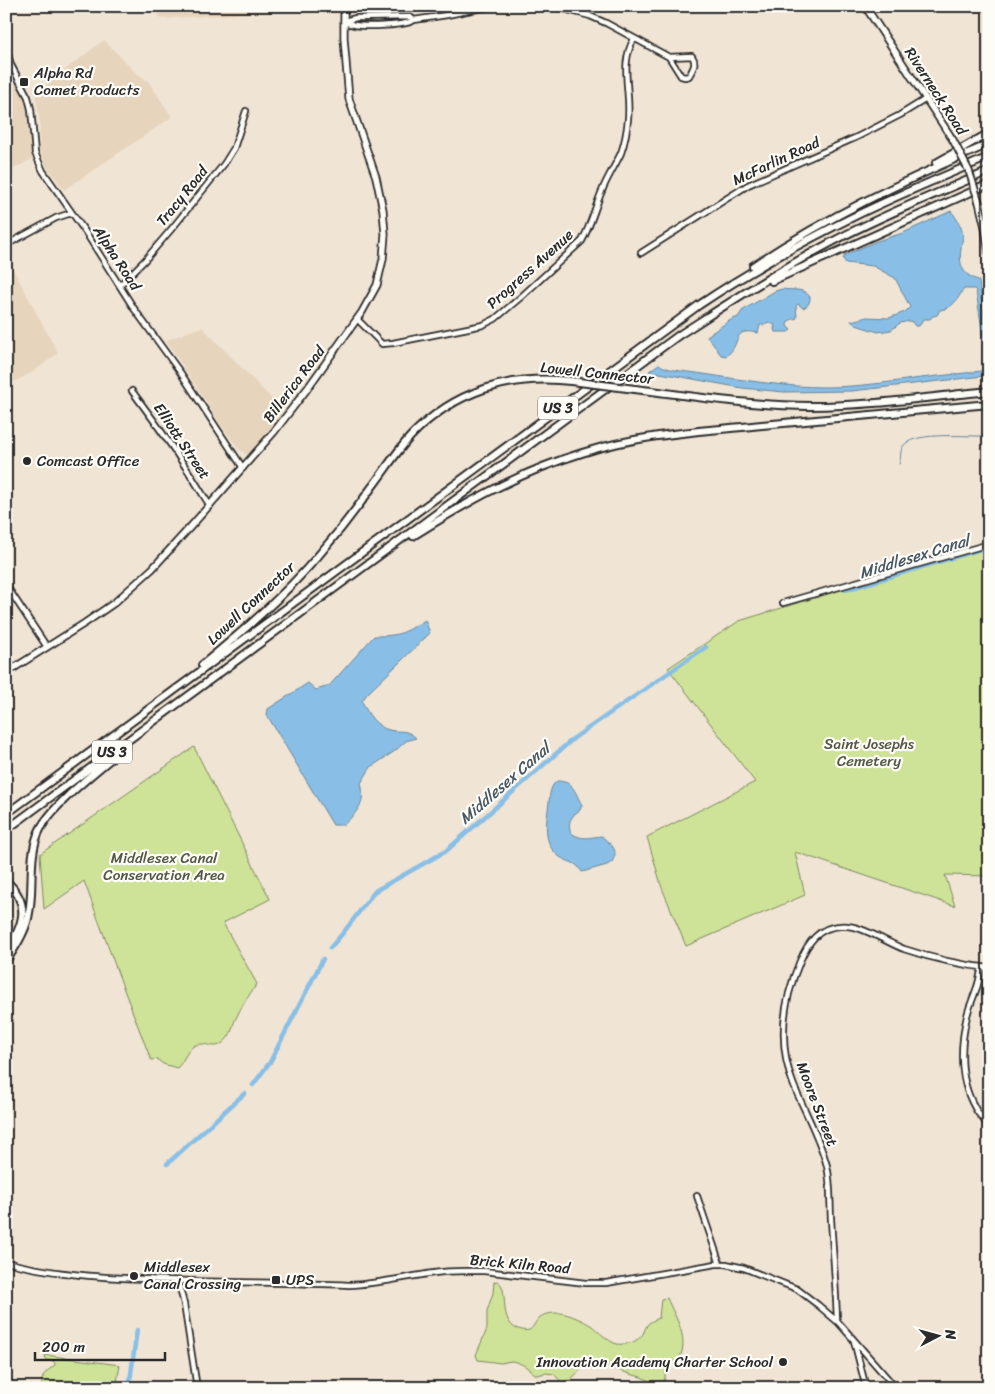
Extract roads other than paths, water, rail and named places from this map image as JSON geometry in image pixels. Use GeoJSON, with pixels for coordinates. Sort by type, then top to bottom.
{"type":"FeatureCollection","features":[{"type":"Feature","properties":{"kind":"highway"},"geometry":{"type":"LineString","coordinates":[[712,297],[744,272],[783,246],[989,133]]}},
{"type":"Feature","properties":{"kind":"highway"},"geometry":{"type":"LineString","coordinates":[[884,192],[989,144]]}},
{"type":"Feature","properties":{"kind":"highway","name":"US 3"},"geometry":{"type":"LineString","coordinates":[[6,814],[653,338],[712,297],[766,263],[835,226],[989,157]]}},
{"type":"Feature","properties":{"kind":"highway","name":"US 3"},"geometry":{"type":"LineString","coordinates":[[6,830],[679,335],[750,290],[846,235],[989,171]]}},
{"type":"Feature","properties":{"kind":"highway"},"geometry":{"type":"LineString","coordinates":[[750,290],[989,184]]}},
{"type":"Feature","properties":{"kind":"highway","name":"Lowell Connector"},"geometry":{"type":"LineString","coordinates":[[155,704],[257,618],[299,578],[350,517],[404,444],[433,416],[466,396],[496,385],[526,379],[570,380],[745,402],[803,406],[859,404],[989,391]]}},
{"type":"Feature","properties":{"kind":"highway"},"geometry":{"type":"LineString","coordinates":[[369,563],[460,506],[497,487],[548,464],[600,448],[677,433],[989,404]]}},
{"type":"Feature","properties":{"kind":"highway"},"geometry":{"type":"LineString","coordinates":[[6,961],[18,942],[29,917],[33,854],[39,832],[44,823],[68,796],[166,712]]}},
{"type":"Feature","properties":{"kind":"highway"},"geometry":{"type":"LineString","coordinates":[[6,880],[18,894],[22,906],[19,928],[6,952]]}},
{"type":"Feature","properties":{"kind":"main road","name":"Billerica Road"},"geometry":{"type":"LineString","coordinates":[[6,673],[114,603],[143,578],[210,506],[274,432],[362,312],[376,285],[385,234],[384,210],[376,177],[349,99],[344,6]]}},
{"type":"Feature","properties":{"kind":"main road","name":"Riverneck Road"},"geometry":{"type":"LineString","coordinates":[[865,6],[953,140],[966,164],[980,202],[989,253]]}},
{"type":"Feature","properties":{"kind":"street"},"geometry":{"type":"LineString","coordinates":[[344,22],[356,18],[410,17],[414,20],[491,6]]}},
{"type":"Feature","properties":{"kind":"street"},"geometry":{"type":"LineString","coordinates":[[549,6],[587,15],[606,23],[669,57],[692,56],[695,64],[689,76],[681,76],[669,57]]}},
{"type":"Feature","properties":{"kind":"street","name":"Progress Avenue"},"geometry":{"type":"LineString","coordinates":[[357,319],[382,344],[465,330],[483,325],[495,319],[514,303],[582,241],[625,140],[629,107],[626,62],[634,39]]}},
{"type":"Feature","properties":{"kind":"street","name":"Alpha Road"},"geometry":{"type":"LineString","coordinates":[[6,47],[11,65],[28,96],[35,153],[42,171],[136,310],[180,371],[243,468]]}},
{"type":"Feature","properties":{"kind":"street","name":"McFarlin Road"},"geometry":{"type":"LineString","coordinates":[[641,253],[748,185],[857,137],[926,99]]}},
{"type":"Feature","properties":{"kind":"street","name":"Tracy Road"},"geometry":{"type":"LineString","coordinates":[[120,285],[145,260],[224,164],[234,148],[246,111]]}},
{"type":"Feature","properties":{"kind":"street"},"geometry":{"type":"LineString","coordinates":[[6,245],[56,218],[71,213]]}},
{"type":"Feature","properties":{"kind":"street","name":"Elliott Street"},"geometry":{"type":"LineString","coordinates":[[132,391],[154,420],[210,506]]}},
{"type":"Feature","properties":{"kind":"street"},"geometry":{"type":"LineString","coordinates":[[783,603],[989,544]]}},
{"type":"Feature","properties":{"kind":"street"},"geometry":{"type":"LineString","coordinates":[[6,585],[47,647]]}},
{"type":"Feature","properties":{"kind":"street","name":"Moore Street"},"geometry":{"type":"LineString","coordinates":[[837,1321],[830,1185],[827,1165],[790,1074],[784,1047],[783,1019],[794,975],[804,952],[813,938],[824,930],[841,926],[860,929],[902,948],[934,958],[989,968]]}},
{"type":"Feature","properties":{"kind":"street"},"geometry":{"type":"LineString","coordinates":[[982,968],[967,1014],[962,1039],[962,1059],[964,1078],[969,1096],[975,1109],[989,1126]]}},
{"type":"Feature","properties":{"kind":"street"},"geometry":{"type":"LineString","coordinates":[[697,1196],[720,1264]]}},
{"type":"Feature","properties":{"kind":"street","name":"Brick Kiln Road"},"geometry":{"type":"LineString","coordinates":[[6,1262],[40,1270],[84,1275],[178,1281],[362,1284],[388,1282],[434,1273],[468,1271],[484,1271],[586,1283],[606,1283],[720,1264],[744,1268],[797,1289],[837,1321],[896,1388]]}},
{"type":"Feature","properties":{"kind":"street"},"geometry":{"type":"LineString","coordinates":[[178,1281],[184,1304],[197,1388]]}},
{"type":"Feature","properties":{"kind":"street"},"geometry":{"type":"LineString","coordinates":[[854,1339],[866,1388]]}},
{"type":"Feature","properties":{"kind":"street"},"geometry":{"type":"LineString","coordinates":[[860,1365],[873,1361]]}},
{"type":"Feature","properties":{"kind":"water"},"geometry":{"type":"Polygon","coordinates":[[[951,211],[959,223],[963,238],[960,259],[962,268],[968,275],[979,282],[989,350],[989,372],[984,376],[852,391],[784,392],[742,388],[649,371],[659,364],[673,370],[749,381],[825,387],[869,384],[981,371],[986,366],[986,356],[976,291],[974,289],[964,289],[952,305],[940,310],[937,315],[930,319],[923,319],[919,326],[915,326],[909,321],[900,323],[891,330],[878,332],[856,325],[851,321],[867,317],[889,318],[905,312],[910,307],[895,278],[873,266],[846,263],[843,259],[845,255],[877,241],[903,233],[951,211]]]}},
{"type":"Feature","properties":{"kind":"water"},"geometry":{"type":"Polygon","coordinates":[[[782,289],[801,291],[810,297],[809,303],[803,308],[798,304],[796,306],[797,318],[790,320],[787,324],[791,330],[788,332],[775,332],[775,325],[768,322],[760,325],[758,333],[744,332],[740,334],[731,351],[726,356],[721,355],[707,336],[738,317],[743,310],[775,291],[782,289]]]}},
{"type":"Feature","properties":{"kind":"water"},"geometry":{"type":"Polygon","coordinates":[[[425,620],[430,633],[362,701],[369,715],[380,726],[389,730],[406,732],[416,738],[406,741],[371,767],[361,783],[362,802],[357,811],[344,825],[333,825],[267,715],[268,709],[308,683],[316,690],[329,686],[374,636],[401,633],[425,620]]]}},
{"type":"Feature","properties":{"kind":"water"},"geometry":{"type":"Polygon","coordinates":[[[557,781],[571,785],[582,805],[571,820],[569,826],[571,833],[583,838],[602,836],[613,847],[615,853],[612,862],[582,872],[575,864],[554,852],[548,839],[547,824],[551,790],[557,781]]]}},
{"type":"Feature","properties":{"kind":"waterway"},"geometry":{"type":"LineString","coordinates":[[899,464],[902,447],[920,438],[931,436],[989,436]]}},
{"type":"Feature","properties":{"kind":"waterway","name":"Middlesex Canal"},"geometry":{"type":"LineString","coordinates":[[846,590],[981,549]]}},
{"type":"Feature","properties":{"kind":"waterway","name":"Middlesex Canal"},"geometry":{"type":"LineString","coordinates":[[330,948],[375,891],[446,851],[574,738],[706,647]]}},
{"type":"Feature","properties":{"kind":"waterway","name":"Middlesex Canal"},"geometry":{"type":"LineString","coordinates":[[253,1085],[270,1062],[323,959]]}},
{"type":"Feature","properties":{"kind":"waterway","name":"Middlesex Canal"},"geometry":{"type":"LineString","coordinates":[[167,1164],[245,1093]]}},
{"type":"Feature","properties":{"kind":"waterway","name":"Middlesex Canal"},"geometry":{"type":"LineString","coordinates":[[129,1388],[137,1330]]}},
{"type":"Feature","properties":{"kind":"place","name":"Alpha Rd Comet Products"},"geometry":{"type":"Point","coordinates":[24,82]}},
{"type":"Feature","properties":{"kind":"place","name":"Comcast Office"},"geometry":{"type":"Point","coordinates":[27,461]}},
{"type":"Feature","properties":{"kind":"place","name":"Middlesex Canal Crossing"},"geometry":{"type":"Point","coordinates":[134,1276]}},
{"type":"Feature","properties":{"kind":"place","name":"UPS"},"geometry":{"type":"Point","coordinates":[276,1280]}},
{"type":"Feature","properties":{"kind":"place","name":"Innovation Academy Charter School"},"geometry":{"type":"Point","coordinates":[783,1362]}},
{"type":"Feature","properties":{"kind":"park label","name":"Saint Josephs Cemetery"},"geometry":{"type":"Point","coordinates":[869,752]}},
{"type":"Feature","properties":{"kind":"park label","name":"Middlesex Canal Conservation Area"},"geometry":{"type":"Point","coordinates":[164,866]}}]}
